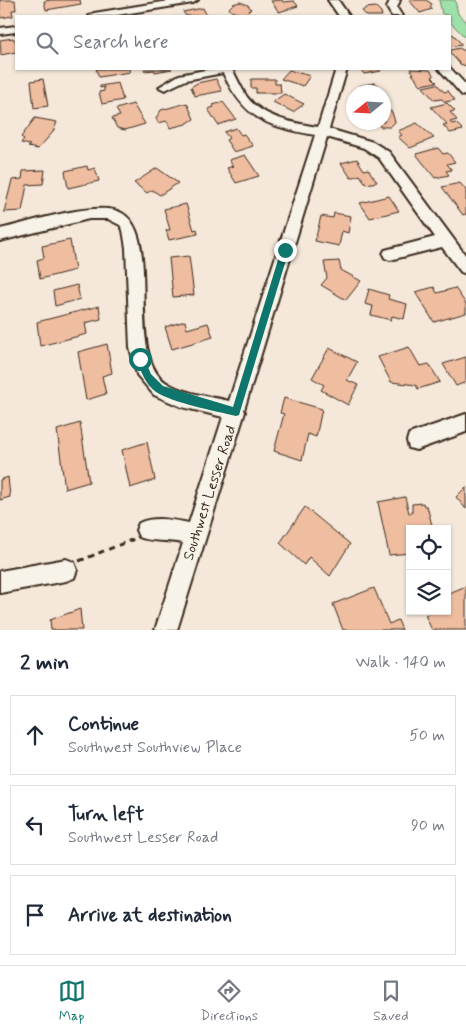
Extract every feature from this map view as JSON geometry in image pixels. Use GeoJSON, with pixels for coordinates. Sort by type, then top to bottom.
{"type":"FeatureCollection","features":[{"type":"Feature","properties":{"kind":"street"},"geometry":{"type":"LineString","coordinates":[[100,15],[193,0]]}},
{"type":"Feature","properties":{"kind":"street"},"geometry":{"type":"LineString","coordinates":[[331,0],[343,15]]}},
{"type":"Feature","properties":{"kind":"street"},"geometry":{"type":"LineString","coordinates":[[394,0],[392,8],[396,15]]}},
{"type":"Feature","properties":{"kind":"street"},"geometry":{"type":"LineString","coordinates":[[0,32],[15,29]]}},
{"type":"Feature","properties":{"kind":"street"},"geometry":{"type":"LineString","coordinates":[[165,87],[183,77],[222,70]]}},
{"type":"Feature","properties":{"kind":"street"},"geometry":{"type":"LineString","coordinates":[[228,70],[240,95],[255,111],[276,121],[358,140],[371,145],[384,155],[466,268]]}},
{"type":"Feature","properties":{"kind":"street","name":"Southwest Lesser Road"},"geometry":{"type":"LineString","coordinates":[[166,630],[236,412],[342,70]]}},
{"type":"Feature","properties":{"kind":"street"},"geometry":{"type":"LineString","coordinates":[[446,70],[466,92]]}},
{"type":"Feature","properties":{"kind":"street"},"geometry":{"type":"LineString","coordinates":[[454,78],[466,75]]}},
{"type":"Feature","properties":{"kind":"street"},"geometry":{"type":"LineString","coordinates":[[0,235],[89,214],[110,214],[125,221],[132,237],[138,348],[143,369],[160,389],[182,398],[236,412]]}},
{"type":"Feature","properties":{"kind":"street"},"geometry":{"type":"LineString","coordinates":[[390,254],[446,240]]}},
{"type":"Feature","properties":{"kind":"street"},"geometry":{"type":"LineString","coordinates":[[416,441],[466,423]]}},
{"type":"Feature","properties":{"kind":"street"},"geometry":{"type":"LineString","coordinates":[[146,530],[171,529],[197,534]]}},
{"type":"Feature","properties":{"kind":"street"},"geometry":{"type":"LineString","coordinates":[[0,582],[66,570]]}},
{"type":"Feature","properties":{"kind":"path"},"geometry":{"type":"LineString","coordinates":[[66,570],[77,562],[131,542],[146,530]]}},
{"type":"Feature","properties":{"kind":"green space"},"geometry":{"type":"Polygon","coordinates":[[[439,0],[455,0],[458,14],[466,21],[466,38],[451,23],[451,15],[442,14],[439,0]]]}},
{"type":"Feature","properties":{"kind":"building"},"geometry":{"type":"Polygon","coordinates":[[[0,0],[15,0],[16,10],[12,10],[13,16],[0,18],[0,0]]]}},
{"type":"Feature","properties":{"kind":"building"},"geometry":{"type":"Polygon","coordinates":[[[80,0],[81,4],[46,10],[44,1],[80,0]]]}},
{"type":"Feature","properties":{"kind":"building"},"geometry":{"type":"Polygon","coordinates":[[[282,0],[283,2],[294,1],[298,6],[279,12],[271,1],[282,0]]]}},
{"type":"Feature","properties":{"kind":"building"},"geometry":{"type":"Polygon","coordinates":[[[409,0],[426,0],[432,4],[430,7],[432,9],[420,13],[409,0]]]}},
{"type":"Feature","properties":{"kind":"building"},"geometry":{"type":"Polygon","coordinates":[[[240,2],[248,5],[251,9],[247,13],[239,14],[231,11],[229,8],[233,4],[240,2]]]}},
{"type":"Feature","properties":{"kind":"building"},"geometry":{"type":"Polygon","coordinates":[[[376,7],[382,15],[366,15],[362,11],[366,8],[376,7]]]}},
{"type":"Feature","properties":{"kind":"building"},"geometry":{"type":"Polygon","coordinates":[[[203,8],[206,15],[185,15],[183,12],[203,8]]]}},
{"type":"Feature","properties":{"kind":"building"},"geometry":{"type":"Polygon","coordinates":[[[451,34],[455,36],[462,45],[451,47],[451,34]]]}},
{"type":"Feature","properties":{"kind":"building"},"geometry":{"type":"Polygon","coordinates":[[[13,38],[15,40],[15,52],[1,55],[0,40],[13,38]]]}},
{"type":"Feature","properties":{"kind":"building"},"geometry":{"type":"Polygon","coordinates":[[[460,48],[466,50],[466,66],[460,64],[451,54],[451,50],[460,48]]]}},
{"type":"Feature","properties":{"kind":"building"},"geometry":{"type":"Polygon","coordinates":[[[96,70],[129,70],[130,72],[99,77],[96,70]]]}},
{"type":"Feature","properties":{"kind":"building"},"geometry":{"type":"Polygon","coordinates":[[[289,70],[310,76],[303,86],[281,79],[289,70]]]}},
{"type":"Feature","properties":{"kind":"building"},"geometry":{"type":"Polygon","coordinates":[[[361,70],[381,71],[364,74],[361,70]]]}},
{"type":"Feature","properties":{"kind":"building"},"geometry":{"type":"Polygon","coordinates":[[[411,70],[430,70],[434,76],[432,77],[437,82],[421,85],[412,74],[414,74],[411,70]]]}},
{"type":"Feature","properties":{"kind":"building"},"geometry":{"type":"Polygon","coordinates":[[[43,79],[48,106],[34,108],[31,81],[43,79]]]}},
{"type":"Feature","properties":{"kind":"building"},"geometry":{"type":"Polygon","coordinates":[[[216,79],[222,91],[195,96],[191,87],[197,83],[216,79]]]}},
{"type":"Feature","properties":{"kind":"building"},"geometry":{"type":"Polygon","coordinates":[[[251,79],[275,79],[275,84],[280,84],[281,93],[256,93],[256,88],[251,88],[251,79]]]}},
{"type":"Feature","properties":{"kind":"building"},"geometry":{"type":"Polygon","coordinates":[[[118,83],[123,100],[102,104],[99,92],[104,91],[104,87],[100,88],[100,86],[118,83]]]}},
{"type":"Feature","properties":{"kind":"building"},"geometry":{"type":"Polygon","coordinates":[[[437,84],[444,92],[448,91],[455,100],[445,102],[442,99],[434,100],[423,87],[437,84]]]}},
{"type":"Feature","properties":{"kind":"building"},"geometry":{"type":"Polygon","coordinates":[[[284,94],[304,104],[293,112],[273,102],[284,94]]]}},
{"type":"Feature","properties":{"kind":"building"},"geometry":{"type":"Polygon","coordinates":[[[223,102],[236,119],[218,125],[208,109],[214,107],[213,105],[223,102]]]}},
{"type":"Feature","properties":{"kind":"building"},"geometry":{"type":"Polygon","coordinates":[[[187,103],[194,119],[186,124],[170,128],[167,121],[158,123],[156,118],[161,110],[187,103]]]}},
{"type":"Feature","properties":{"kind":"building"},"geometry":{"type":"Polygon","coordinates":[[[447,103],[455,111],[450,112],[457,120],[450,122],[452,124],[456,123],[463,130],[450,133],[443,125],[447,124],[431,107],[447,103]]]}},
{"type":"Feature","properties":{"kind":"building"},"geometry":{"type":"Polygon","coordinates":[[[133,104],[145,124],[125,130],[117,128],[112,118],[120,116],[116,109],[133,104]]]}},
{"type":"Feature","properties":{"kind":"building"},"geometry":{"type":"Polygon","coordinates":[[[391,112],[392,112],[395,122],[391,126],[391,112]]]}},
{"type":"Feature","properties":{"kind":"building"},"geometry":{"type":"Polygon","coordinates":[[[35,118],[57,122],[53,132],[38,149],[21,143],[24,139],[21,137],[35,118]]]}},
{"type":"Feature","properties":{"kind":"building"},"geometry":{"type":"Polygon","coordinates":[[[417,123],[434,138],[410,148],[398,137],[402,135],[398,131],[417,123]]]}},
{"type":"Feature","properties":{"kind":"building"},"geometry":{"type":"Polygon","coordinates":[[[236,128],[241,135],[244,134],[253,146],[234,152],[226,140],[229,138],[224,132],[236,128]]]}},
{"type":"Feature","properties":{"kind":"building"},"geometry":{"type":"Polygon","coordinates":[[[438,148],[443,154],[448,153],[455,162],[447,164],[452,170],[446,171],[449,175],[435,178],[416,154],[438,148]]]}},
{"type":"Feature","properties":{"kind":"building"},"geometry":{"type":"Polygon","coordinates":[[[245,155],[259,176],[236,183],[227,168],[233,166],[229,160],[245,155]]]}},
{"type":"Feature","properties":{"kind":"building"},"geometry":{"type":"Polygon","coordinates":[[[357,159],[364,170],[368,169],[377,182],[366,184],[360,175],[351,178],[341,163],[357,159]]]}},
{"type":"Feature","properties":{"kind":"building"},"geometry":{"type":"Polygon","coordinates":[[[87,166],[88,170],[95,168],[99,181],[68,188],[65,171],[87,166]]]}},
{"type":"Feature","properties":{"kind":"building"},"geometry":{"type":"Polygon","coordinates":[[[157,168],[178,183],[160,195],[152,190],[147,193],[134,183],[157,168]]]}},
{"type":"Feature","properties":{"kind":"building"},"geometry":{"type":"Polygon","coordinates":[[[45,170],[43,184],[27,185],[22,211],[4,212],[12,180],[22,179],[23,171],[45,170]]]}},
{"type":"Feature","properties":{"kind":"building"},"geometry":{"type":"Polygon","coordinates":[[[460,183],[466,190],[466,214],[463,215],[442,187],[460,183]]]}},
{"type":"Feature","properties":{"kind":"building"},"geometry":{"type":"Polygon","coordinates":[[[389,196],[399,211],[370,218],[360,203],[389,196]]]}},
{"type":"Feature","properties":{"kind":"building"},"geometry":{"type":"Polygon","coordinates":[[[186,204],[194,230],[197,229],[198,234],[169,240],[166,230],[170,230],[164,209],[186,204]]]}},
{"type":"Feature","properties":{"kind":"building"},"geometry":{"type":"Polygon","coordinates":[[[334,213],[351,216],[348,233],[342,231],[339,246],[315,241],[321,216],[333,218],[334,213]]]}},
{"type":"Feature","properties":{"kind":"building"},"geometry":{"type":"Polygon","coordinates":[[[70,240],[75,270],[40,279],[37,260],[44,258],[42,246],[70,240]]]}},
{"type":"Feature","properties":{"kind":"building"},"geometry":{"type":"Polygon","coordinates":[[[189,256],[194,295],[173,297],[169,258],[189,256]]]}},
{"type":"Feature","properties":{"kind":"building"},"geometry":{"type":"Polygon","coordinates":[[[339,261],[341,270],[361,281],[346,300],[321,285],[327,278],[324,262],[339,261]]]}},
{"type":"Feature","properties":{"kind":"building"},"geometry":{"type":"Polygon","coordinates":[[[77,285],[80,299],[55,306],[53,291],[77,285]]]}},
{"type":"Feature","properties":{"kind":"building"},"geometry":{"type":"Polygon","coordinates":[[[434,287],[437,293],[455,288],[466,304],[466,313],[434,322],[415,292],[434,287]]]}},
{"type":"Feature","properties":{"kind":"building"},"geometry":{"type":"Polygon","coordinates":[[[369,289],[389,295],[388,299],[407,304],[404,319],[392,316],[391,320],[371,315],[373,306],[365,304],[369,289]]]}},
{"type":"Feature","properties":{"kind":"building"},"geometry":{"type":"Polygon","coordinates":[[[99,306],[101,319],[85,323],[87,334],[40,346],[37,322],[99,306]]]}},
{"type":"Feature","properties":{"kind":"building"},"geometry":{"type":"Polygon","coordinates":[[[185,321],[187,329],[208,323],[213,337],[172,349],[165,327],[185,321]]]}},
{"type":"Feature","properties":{"kind":"building"},"geometry":{"type":"Polygon","coordinates":[[[107,344],[112,373],[102,376],[106,394],[86,400],[78,352],[107,344]]]}},
{"type":"Feature","properties":{"kind":"building"},"geometry":{"type":"Polygon","coordinates":[[[409,347],[420,366],[429,364],[440,382],[418,389],[416,385],[391,382],[378,357],[409,347]]]}},
{"type":"Feature","properties":{"kind":"building"},"geometry":{"type":"Polygon","coordinates":[[[329,348],[357,362],[347,380],[358,385],[348,405],[321,390],[324,385],[312,378],[329,348]]]}},
{"type":"Feature","properties":{"kind":"building"},"geometry":{"type":"Polygon","coordinates":[[[466,357],[466,382],[456,386],[443,364],[466,357]]]}},
{"type":"Feature","properties":{"kind":"building"},"geometry":{"type":"Polygon","coordinates":[[[284,398],[322,409],[316,437],[308,434],[302,460],[274,451],[284,414],[280,413],[284,398]]]}},
{"type":"Feature","properties":{"kind":"building"},"geometry":{"type":"Polygon","coordinates":[[[80,423],[89,482],[65,489],[57,430],[80,423]]]}},
{"type":"Feature","properties":{"kind":"building"},"geometry":{"type":"Polygon","coordinates":[[[147,442],[155,480],[130,488],[122,450],[147,442]]]}},
{"type":"Feature","properties":{"kind":"building"},"geometry":{"type":"Polygon","coordinates":[[[8,477],[10,497],[0,500],[0,480],[8,477]]]}},
{"type":"Feature","properties":{"kind":"building"},"geometry":{"type":"Polygon","coordinates":[[[466,487],[466,509],[456,497],[466,487]]]}},
{"type":"Feature","properties":{"kind":"building"},"geometry":{"type":"Polygon","coordinates":[[[405,497],[409,513],[412,513],[412,504],[423,503],[424,506],[427,506],[432,525],[406,525],[406,553],[389,555],[378,502],[405,497]]]}},
{"type":"Feature","properties":{"kind":"building"},"geometry":{"type":"Polygon","coordinates":[[[305,507],[350,544],[330,576],[309,557],[304,565],[280,543],[305,507]]]}},
{"type":"Feature","properties":{"kind":"building"},"geometry":{"type":"Polygon","coordinates":[[[466,586],[466,630],[432,630],[425,615],[451,615],[451,592],[466,586]]]}},
{"type":"Feature","properties":{"kind":"building"},"geometry":{"type":"Polygon","coordinates":[[[374,588],[389,624],[398,620],[402,630],[343,630],[333,604],[374,588]]]}},
{"type":"Feature","properties":{"kind":"building"},"geometry":{"type":"Polygon","coordinates":[[[80,609],[82,630],[51,630],[50,620],[80,609]]]}},
{"type":"Feature","properties":{"kind":"route"},"geometry":{"type":"LineString","coordinates":[[140,359],[148,377],[160,389],[182,398],[236,412],[285,250]]}}]}
